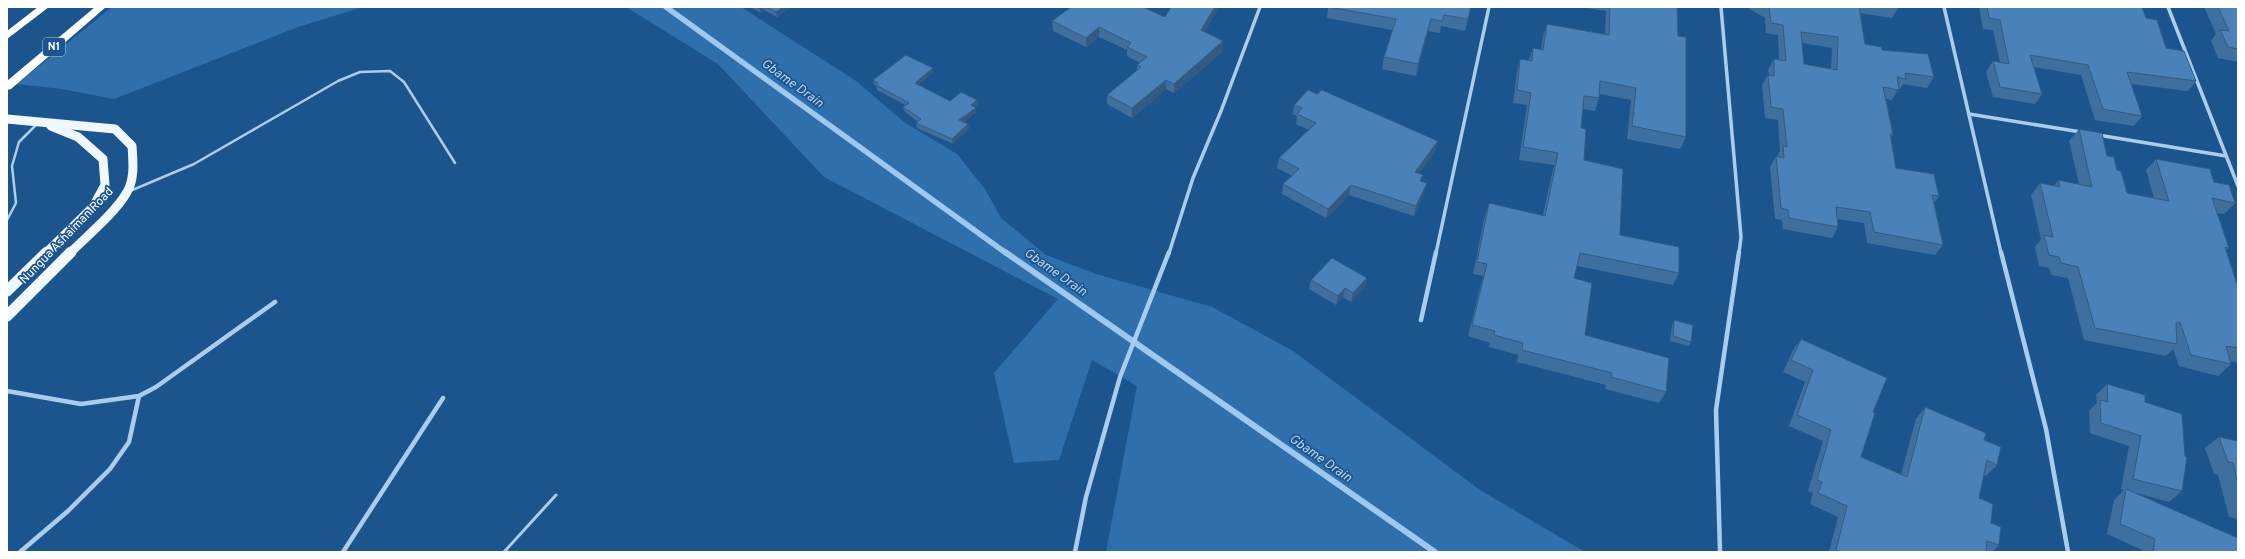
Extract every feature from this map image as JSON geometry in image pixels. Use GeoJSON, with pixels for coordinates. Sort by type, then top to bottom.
{"type":"FeatureCollection","features":[{"type":"Feature","properties":{"kind":"highway"},"geometry":{"type":"LineString","coordinates":[[7,36],[44,7]]}},
{"type":"Feature","properties":{"kind":"highway","name":"N1"},"geometry":{"type":"LineString","coordinates":[[7,87],[101,7]]}},
{"type":"Feature","properties":{"kind":"main road","name":"Nungua Ashaiman Road"},"geometry":{"type":"LineString","coordinates":[[7,119],[115,129],[132,146],[133,167],[128,191],[104,219],[7,316]]}},
{"type":"Feature","properties":{"kind":"main road","name":"Nungua Ashaiman Road"},"geometry":{"type":"LineString","coordinates":[[7,291],[93,207],[105,185],[103,159],[78,137],[40,121]]}},
{"type":"Feature","properties":{"kind":"street"},"geometry":{"type":"LineString","coordinates":[[1075,552],[1086,497],[1120,377],[1171,247],[1192,178],[1221,111],[1260,7]]}},
{"type":"Feature","properties":{"kind":"street"},"geometry":{"type":"LineString","coordinates":[[1421,320],[1488,7]]}},
{"type":"Feature","properties":{"kind":"street"},"geometry":{"type":"LineString","coordinates":[[1720,552],[1716,410],[1741,237],[1721,7]]}},
{"type":"Feature","properties":{"kind":"street"},"geometry":{"type":"LineString","coordinates":[[1944,7],[1999,243],[2046,428],[2068,552]]}},
{"type":"Feature","properties":{"kind":"street"},"geometry":{"type":"LineString","coordinates":[[2168,7],[2238,186]]}},
{"type":"Feature","properties":{"kind":"street"},"geometry":{"type":"LineString","coordinates":[[1969,114],[2086,133]]}},
{"type":"Feature","properties":{"kind":"street"},"geometry":{"type":"LineString","coordinates":[[2094,134],[2226,156]]}},
{"type":"Feature","properties":{"kind":"street"},"geometry":{"type":"LineString","coordinates":[[7,391],[82,404],[139,396],[156,387],[275,302]]}},
{"type":"Feature","properties":{"kind":"street"},"geometry":{"type":"LineString","coordinates":[[20,552],[68,511],[110,469],[129,442],[139,396]]}},
{"type":"Feature","properties":{"kind":"street"},"geometry":{"type":"LineString","coordinates":[[343,552],[443,398]]}},
{"type":"Feature","properties":{"kind":"lane"},"geometry":{"type":"LineString","coordinates":[[128,191],[194,164],[338,81],[360,72],[390,71],[404,82],[455,163]]}},
{"type":"Feature","properties":{"kind":"lane"},"geometry":{"type":"LineString","coordinates":[[7,220],[16,203],[15,181],[12,166],[20,142],[40,121]]}},
{"type":"Feature","properties":{"kind":"lane"},"geometry":{"type":"LineString","coordinates":[[7,167],[12,166]]}},
{"type":"Feature","properties":{"kind":"lane"},"geometry":{"type":"LineString","coordinates":[[504,552],[556,495]]}},
{"type":"Feature","properties":{"kind":"shaded area"},"geometry":{"type":"Polygon","coordinates":[[[112,7],[363,7],[298,27],[114,99],[62,89],[17,84],[112,7]]]}},
{"type":"Feature","properties":{"kind":"shaded area"},"geometry":{"type":"Polygon","coordinates":[[[626,7],[741,7],[856,81],[904,122],[957,154],[985,189],[1001,218],[1046,255],[1096,274],[1212,307],[1293,351],[1480,490],[1585,552],[1106,552],[1137,386],[1092,360],[1059,460],[1014,463],[994,373],[1058,299],[824,177],[718,64],[626,7]]]}},
{"type":"Feature","properties":{"kind":"building"},"geometry":{"type":"Polygon","coordinates":[[[766,7],[783,7],[776,12],[766,7]]]}},
{"type":"Feature","properties":{"kind":"building"},"geometry":{"type":"Polygon","coordinates":[[[1071,7],[1143,7],[1165,17],[1171,7],[1215,7],[1201,30],[1223,41],[1174,84],[1166,80],[1132,108],[1107,95],[1141,67],[1137,65],[1147,57],[1127,47],[1131,43],[1099,27],[1086,38],[1052,21],[1071,7]]]}},
{"type":"Feature","properties":{"kind":"building"},"geometry":{"type":"Polygon","coordinates":[[[1329,7],[1471,7],[1468,19],[1444,15],[1442,21],[1431,19],[1418,64],[1384,57],[1396,19],[1329,7]]]}},
{"type":"Feature","properties":{"kind":"building"},"geometry":{"type":"Polygon","coordinates":[[[1610,7],[1677,7],[1678,36],[1686,37],[1686,137],[1632,126],[1636,88],[1600,81],[1599,98],[1584,96],[1581,128],[1586,129],[1584,160],[1623,169],[1620,235],[1679,247],[1679,273],[1580,253],[1574,278],[1592,283],[1585,335],[1669,358],[1666,392],[1611,377],[1612,373],[1522,350],[1523,343],[1494,335],[1495,331],[1472,325],[1487,264],[1477,262],[1489,203],[1545,216],[1558,153],[1523,147],[1531,93],[1517,90],[1520,59],[1532,61],[1533,48],[1543,50],[1547,24],[1609,35],[1610,7]]]}},
{"type":"Feature","properties":{"kind":"building"},"geometry":{"type":"Polygon","coordinates":[[[1769,7],[1859,7],[1865,44],[1882,47],[1882,50],[1928,54],[1934,77],[1905,73],[1906,79],[1897,77],[1899,90],[1883,87],[1893,134],[1890,134],[1896,168],[1934,174],[1939,196],[1932,195],[1943,245],[1874,232],[1870,212],[1836,207],[1838,227],[1789,218],[1788,210],[1781,208],[1776,156],[1784,158],[1783,146],[1787,147],[1783,109],[1771,107],[1768,75],[1774,76],[1774,59],[1786,61],[1783,25],[1771,23],[1769,7]],[[1801,32],[1804,64],[1837,70],[1838,37],[1801,32]]]}},
{"type":"Feature","properties":{"kind":"building"},"geometry":{"type":"Polygon","coordinates":[[[1987,7],[2142,7],[2146,18],[2157,20],[2166,48],[2184,51],[2196,81],[2127,72],[2142,116],[2103,109],[2088,65],[2030,55],[2042,94],[2000,87],[1993,61],[2009,64],[2000,20],[1989,18],[1987,7]]]}},
{"type":"Feature","properties":{"kind":"building"},"geometry":{"type":"Polygon","coordinates":[[[2218,7],[2238,7],[2238,49],[2228,47],[2220,30],[2229,31],[2218,7]]]}},
{"type":"Feature","properties":{"kind":"building"},"geometry":{"type":"Polygon","coordinates":[[[906,55],[933,68],[915,83],[950,101],[961,92],[977,100],[971,105],[976,108],[959,120],[968,124],[952,139],[916,123],[921,119],[903,107],[909,103],[876,85],[878,83],[873,80],[906,55]]]}},
{"type":"Feature","properties":{"kind":"building"},"geometry":{"type":"Polygon","coordinates":[[[1308,90],[1317,94],[1322,90],[1438,141],[1415,172],[1423,175],[1420,181],[1427,183],[1416,206],[1351,185],[1328,209],[1283,184],[1299,169],[1279,158],[1316,123],[1297,114],[1302,108],[1294,105],[1308,90]]]}},
{"type":"Feature","properties":{"kind":"building"},"geometry":{"type":"Polygon","coordinates":[[[2079,129],[2102,133],[2107,156],[2114,157],[2117,170],[2121,171],[2127,193],[2169,201],[2156,159],[2210,169],[2214,182],[2229,185],[2235,203],[2212,198],[2229,248],[2225,247],[2238,287],[2238,348],[2226,346],[2231,364],[2191,355],[2180,322],[2176,323],[2177,344],[2095,328],[2078,267],[2061,263],[2059,257],[2049,255],[2044,235],[2053,237],[2040,183],[2060,187],[2058,180],[2092,187],[2079,129]]]}},
{"type":"Feature","properties":{"kind":"building"},"geometry":{"type":"Polygon","coordinates":[[[1332,258],[1367,278],[1353,293],[1345,288],[1338,296],[1311,280],[1332,258]]]}},
{"type":"Feature","properties":{"kind":"building"},"geometry":{"type":"Polygon","coordinates":[[[1674,320],[1693,325],[1691,342],[1673,336],[1674,320]]]}},
{"type":"Feature","properties":{"kind":"building"},"geometry":{"type":"Polygon","coordinates":[[[1801,339],[1887,378],[1873,412],[1875,413],[1861,457],[1907,477],[1925,407],[1986,433],[1984,440],[2001,447],[1997,465],[1987,460],[1979,498],[1993,504],[1991,523],[2001,527],[1999,545],[1987,541],[1986,552],[1841,552],[1836,550],[1847,506],[1818,493],[1822,482],[1817,480],[1831,430],[1797,415],[1813,370],[1791,360],[1801,339]]]}},
{"type":"Feature","properties":{"kind":"building"},"geometry":{"type":"Polygon","coordinates":[[[2107,384],[2145,395],[2145,402],[2182,414],[2185,456],[2187,457],[2182,491],[2133,479],[2141,436],[2101,423],[2100,400],[2108,402],[2107,384]]]}},
{"type":"Feature","properties":{"kind":"building"},"geometry":{"type":"Polygon","coordinates":[[[2219,437],[2238,441],[2238,484],[2233,463],[2228,462],[2219,437]]]}},
{"type":"Feature","properties":{"kind":"building"},"geometry":{"type":"Polygon","coordinates":[[[2126,489],[2238,538],[2238,552],[2153,552],[2155,539],[2120,524],[2126,489]]]}},
{"type":"Feature","properties":{"kind":"waterway","name":"Gbame Drain"},"geometry":{"type":"LineString","coordinates":[[666,7],[1006,253]]}},
{"type":"Feature","properties":{"kind":"waterway","name":"Gbame Drain"},"geometry":{"type":"LineString","coordinates":[[1005,252],[1435,552]]}}]}
